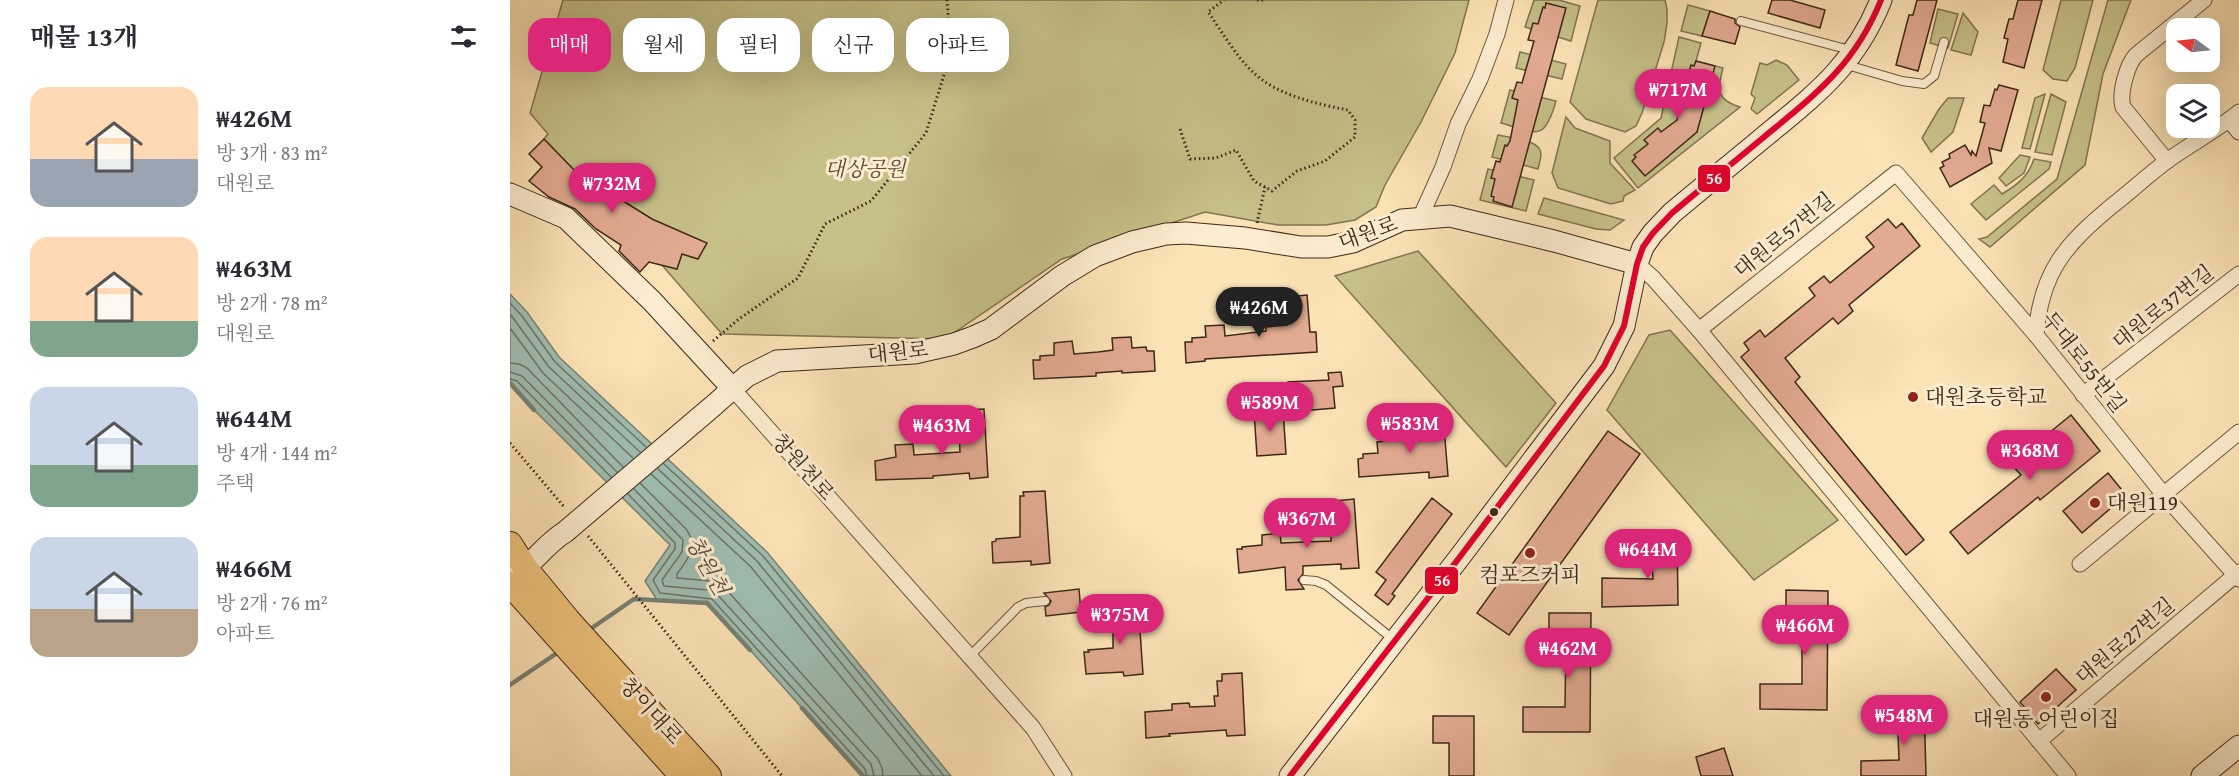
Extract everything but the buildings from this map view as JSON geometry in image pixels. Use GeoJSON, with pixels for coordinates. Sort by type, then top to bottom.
{"type":"FeatureCollection","features":[{"type":"Feature","properties":{"kind":"main road"},"geometry":{"type":"LineString","coordinates":[[510,544],[515,578],[586,655]]}},
{"type":"Feature","properties":{"kind":"main road","name":"창이대로"},"geometry":{"type":"LineString","coordinates":[[586,655],[682,776]]}},
{"type":"Feature","properties":{"kind":"main road","name":"창이대로"},"geometry":{"type":"LineString","coordinates":[[586,655],[709,776]]}},
{"type":"Feature","properties":{"kind":"street"},"geometry":{"type":"LineString","coordinates":[[1420,218],[1443,167],[1458,124],[1480,79],[1497,34],[1506,0]]}},
{"type":"Feature","properties":{"kind":"street"},"geometry":{"type":"LineString","coordinates":[[1290,776],[1604,366],[1624,326],[1637,264],[1643,247],[1653,233],[1672,213],[1806,103],[1850,58],[1871,23],[1881,0]]}},
{"type":"Feature","properties":{"kind":"street"},"geometry":{"type":"LineString","coordinates":[[2167,161],[2123,107],[2124,91],[2132,59],[2204,0]]}},
{"type":"Feature","properties":{"kind":"street"},"geometry":{"type":"LineString","coordinates":[[2037,334],[2038,311],[2044,290],[2057,262],[2069,245],[2085,228],[2167,161],[2236,122]]}},
{"type":"Feature","properties":{"kind":"street","name":"두대로55번길"},"geometry":{"type":"LineString","coordinates":[[1896,173],[2037,334],[2164,495],[2238,575]]}},
{"type":"Feature","properties":{"kind":"street","name":"대원로57번길"},"geometry":{"type":"LineString","coordinates":[[1698,330],[1896,173]]}},
{"type":"Feature","properties":{"kind":"street","name":"창원천로"},"geometry":{"type":"LineString","coordinates":[[510,194],[566,218],[652,301],[1034,728],[1064,776]]}},
{"type":"Feature","properties":{"kind":"street","name":"대원로"},"geometry":{"type":"LineString","coordinates":[[515,578],[557,537],[566,532],[747,376],[777,361],[915,353],[963,341],[991,329],[1095,256],[1132,242],[1166,234],[1186,233],[1254,239],[1300,247],[1328,247],[1353,242],[1402,220],[1462,218],[1637,264]]}},
{"type":"Feature","properties":{"kind":"street"},"geometry":{"type":"LineString","coordinates":[[1637,264],[1653,278],[1698,330],[2068,776]]}},
{"type":"Feature","properties":{"kind":"street","name":"대원로37번길"},"geometry":{"type":"LineString","coordinates":[[2083,395],[2239,274]]}},
{"type":"Feature","properties":{"kind":"street"},"geometry":{"type":"LineString","coordinates":[[2080,564],[2239,432]]}},
{"type":"Feature","properties":{"kind":"street","name":"대원로27번길"},"geometry":{"type":"LineString","coordinates":[[2039,741],[2238,575]]}},
{"type":"Feature","properties":{"kind":"street"},"geometry":{"type":"LineString","coordinates":[[2202,776],[2239,746]]}},
{"type":"Feature","properties":{"kind":"lane"},"geometry":{"type":"LineString","coordinates":[[1741,21],[1850,58],[1902,81],[1924,84],[1934,76],[1944,42]]}},
{"type":"Feature","properties":{"kind":"lane"},"geometry":{"type":"LineString","coordinates":[[1304,580],[1326,585],[1395,641]]}},
{"type":"Feature","properties":{"kind":"lane"},"geometry":{"type":"LineString","coordinates":[[970,656],[1018,607],[1026,603],[1045,601]]}},
{"type":"Feature","properties":{"kind":"path"},"geometry":{"type":"LineString","coordinates":[[699,351],[739,319],[798,278],[825,224],[871,201],[926,133],[951,52],[947,0]]}},
{"type":"Feature","properties":{"kind":"path"},"geometry":{"type":"LineString","coordinates":[[1180,129],[1190,159],[1216,158],[1236,150],[1254,180],[1272,191],[1298,171],[1325,161],[1354,137],[1355,120],[1348,110],[1283,92],[1253,73],[1208,12],[1224,0]]}},
{"type":"Feature","properties":{"kind":"path"},"geometry":{"type":"LineString","coordinates":[[1257,0],[1264,0]]}},
{"type":"Feature","properties":{"kind":"path"},"geometry":{"type":"LineString","coordinates":[[1254,239],[1265,187]]}},
{"type":"Feature","properties":{"kind":"path"},"geometry":{"type":"LineString","coordinates":[[621,576],[782,776]]}},
{"type":"Feature","properties":{"kind":"green space","name":"대상공원"},"geometry":{"type":"Polygon","coordinates":[[[563,0],[1469,0],[1455,53],[1421,122],[1385,185],[1376,207],[1355,220],[1326,225],[1278,225],[1205,212],[1062,259],[945,339],[722,334],[586,178],[575,171],[544,139],[548,134],[530,113],[542,72],[611,72],[611,18],[558,18],[563,0]]]}},
{"type":"Feature","properties":{"kind":"green space"},"geometry":{"type":"Polygon","coordinates":[[[1534,0],[1559,0],[1580,6],[1571,41],[1525,27],[1534,0]]]}},
{"type":"Feature","properties":{"kind":"green space"},"geometry":{"type":"Polygon","coordinates":[[[1598,0],[1665,0],[1667,9],[1664,42],[1642,113],[1636,126],[1625,132],[1586,119],[1570,102],[1598,0]]]}},
{"type":"Feature","properties":{"kind":"green space"},"geometry":{"type":"Polygon","coordinates":[[[2061,0],[2093,0],[2075,68],[2067,81],[2053,79],[2043,70],[2061,0]]]}},
{"type":"Feature","properties":{"kind":"green space"},"geometry":{"type":"Polygon","coordinates":[[[2108,0],[2131,0],[2103,74],[2085,165],[1990,247],[1979,239],[1987,237],[2057,179],[2108,0]]]}},
{"type":"Feature","properties":{"kind":"green space"},"geometry":{"type":"Polygon","coordinates":[[[1688,5],[1710,11],[1702,36],[1681,31],[1688,5]]]}},
{"type":"Feature","properties":{"kind":"green space"},"geometry":{"type":"Polygon","coordinates":[[[1938,9],[1958,14],[1948,48],[1930,43],[1938,9]]]}},
{"type":"Feature","properties":{"kind":"green space"},"geometry":{"type":"Polygon","coordinates":[[[1963,13],[1978,32],[1971,55],[1951,50],[1963,13]]]}},
{"type":"Feature","properties":{"kind":"green space"},"geometry":{"type":"Polygon","coordinates":[[[1679,37],[1701,43],[1696,61],[1723,68],[1720,93],[1726,101],[1740,107],[1638,188],[1614,158],[1661,118],[1679,37]]]}},
{"type":"Feature","properties":{"kind":"green space"},"geometry":{"type":"Polygon","coordinates":[[[1520,52],[1566,64],[1562,79],[1516,68],[1520,52]]]}},
{"type":"Feature","properties":{"kind":"green space"},"geometry":{"type":"Polygon","coordinates":[[[1776,60],[1787,65],[1799,80],[1757,114],[1751,109],[1755,98],[1751,94],[1760,63],[1767,65],[1776,60]]]}},
{"type":"Feature","properties":{"kind":"green space"},"geometry":{"type":"Polygon","coordinates":[[[1510,90],[1556,101],[1552,114],[1543,129],[1531,132],[1501,123],[1510,90]]]}},
{"type":"Feature","properties":{"kind":"green space"},"geometry":{"type":"Polygon","coordinates":[[[2045,94],[2030,149],[2022,148],[2035,98],[2045,94]]]}},
{"type":"Feature","properties":{"kind":"green space"},"geometry":{"type":"Polygon","coordinates":[[[2051,94],[2066,102],[2052,155],[2035,152],[2051,94]]]}},
{"type":"Feature","properties":{"kind":"green space"},"geometry":{"type":"Polygon","coordinates":[[[1948,98],[1964,98],[1953,132],[1931,152],[1922,138],[1948,98]]]}},
{"type":"Feature","properties":{"kind":"green space"},"geometry":{"type":"Polygon","coordinates":[[[1566,117],[1575,128],[1610,141],[1610,163],[1635,190],[1624,196],[1623,201],[1611,204],[1558,188],[1552,173],[1566,117]]]}},
{"type":"Feature","properties":{"kind":"green space"},"geometry":{"type":"Polygon","coordinates":[[[1498,135],[1536,145],[1541,154],[1538,169],[1492,157],[1498,135]]]}},
{"type":"Feature","properties":{"kind":"green space"},"geometry":{"type":"Polygon","coordinates":[[[2020,155],[2030,157],[2024,173],[2006,186],[1999,178],[2020,155]]]}},
{"type":"Feature","properties":{"kind":"green space"},"geometry":{"type":"Polygon","coordinates":[[[2034,159],[2051,162],[2049,169],[1986,220],[1971,204],[1994,185],[2002,194],[2012,187],[2025,176],[2034,159]]]}},
{"type":"Feature","properties":{"kind":"green space"},"geometry":{"type":"Polygon","coordinates":[[[1488,169],[1534,180],[1526,211],[1480,200],[1488,169]]]}},
{"type":"Feature","properties":{"kind":"green space"},"geometry":{"type":"Polygon","coordinates":[[[1544,198],[1624,220],[1610,230],[1596,229],[1538,214],[1544,198]]]}},
{"type":"Feature","properties":{"kind":"green space"},"geometry":{"type":"Polygon","coordinates":[[[1418,251],[1556,403],[1506,467],[1335,276],[1418,251]]]}},
{"type":"Feature","properties":{"kind":"green space"},"geometry":{"type":"Polygon","coordinates":[[[1670,330],[1838,520],[1754,580],[1607,410],[1649,335],[1670,330]]]}},
{"type":"Feature","properties":{"kind":"water"},"geometry":{"type":"Polygon","coordinates":[[[510,294],[527,312],[559,357],[767,552],[951,776],[863,776],[708,603],[657,600],[645,581],[670,545],[532,408],[510,383],[510,294]]]}},
{"type":"Feature","properties":{"kind":"waterway","name":"창원천"},"geometry":{"type":"LineString","coordinates":[[510,383],[534,410]]}},
{"type":"Feature","properties":{"kind":"waterway"},"geometry":{"type":"LineString","coordinates":[[589,630],[634,599],[707,603]]}},
{"type":"Feature","properties":{"kind":"waterway","name":"창원천"},"geometry":{"type":"LineString","coordinates":[[707,603],[750,650]]}},
{"type":"Feature","properties":{"kind":"waterway"},"geometry":{"type":"LineString","coordinates":[[510,685],[560,651]]}},
{"type":"Feature","properties":{"kind":"waterway","name":"창원천"},"geometry":{"type":"LineString","coordinates":[[802,708],[863,776]]}},
{"type":"Feature","properties":{"kind":"transit line","name":"56"},"geometry":{"type":"LineString","coordinates":[[1290,776],[1604,366],[1624,326],[1637,264],[1643,247],[1653,233],[1672,213],[1801,107],[1832,77],[1859,43],[1881,0]]}},
{"type":"Feature","properties":{"kind":"place","name":"대원초등학교"},"geometry":{"type":"Point","coordinates":[1913,397]}},
{"type":"Feature","properties":{"kind":"place","name":"대원119"},"geometry":{"type":"Point","coordinates":[2095,503]}},
{"type":"Feature","properties":{"kind":"place","name":"컴포즈커피"},"geometry":{"type":"Point","coordinates":[1530,553]}},
{"type":"Feature","properties":{"kind":"place","name":"대원동 어린이집"},"geometry":{"type":"Point","coordinates":[2046,697]}}]}
